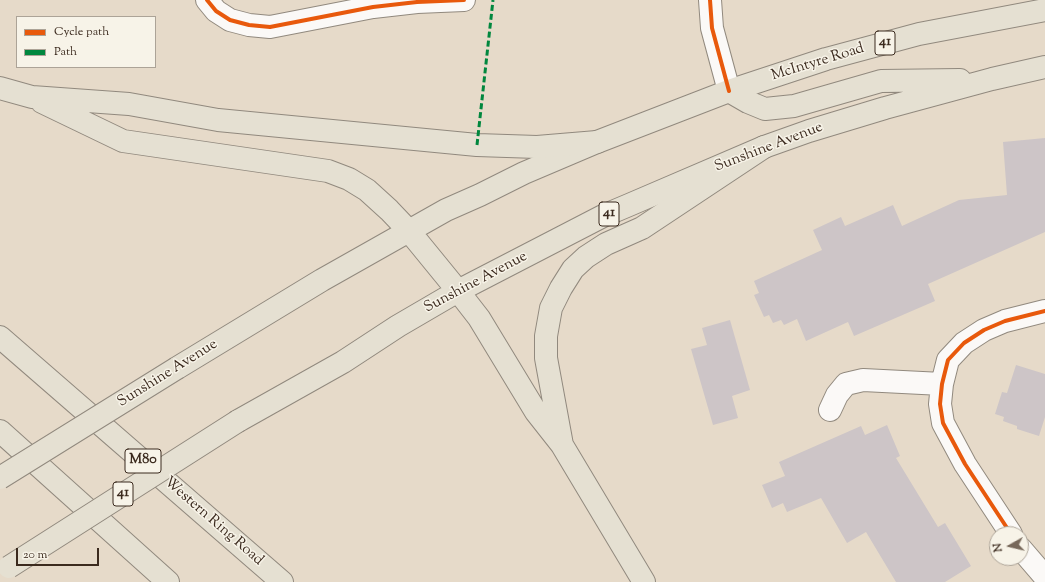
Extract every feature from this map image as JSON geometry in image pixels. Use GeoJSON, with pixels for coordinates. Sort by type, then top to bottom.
{"type":"FeatureCollection","features":[{"type":"Feature","properties":{"kind":"main road","name":"McIntyre Road"},"geometry":{"type":"LineString","coordinates":[[729,91],[826,59],[919,34],[1045,10]]}},
{"type":"Feature","properties":{"kind":"main road","name":"41"},"geometry":{"type":"LineString","coordinates":[[992,79],[1045,67]]}},
{"type":"Feature","properties":{"kind":"main road"},"geometry":{"type":"LineString","coordinates":[[729,91],[748,102],[765,109],[794,106],[881,81],[992,79]]}},
{"type":"Feature","properties":{"kind":"main road","name":"Sunshine Avenue"},"geometry":{"type":"LineString","coordinates":[[4,570],[238,421],[343,362],[398,326],[458,291],[604,216],[764,147],[824,126],[992,79]]}},
{"type":"Feature","properties":{"kind":"main road"},"geometry":{"type":"LineString","coordinates":[[0,88],[32,97],[123,141],[306,166],[328,171],[349,179],[367,190],[409,231],[479,318],[536,412],[562,445],[644,582]]}},
{"type":"Feature","properties":{"kind":"main road","name":"Sunshine Avenue"},"geometry":{"type":"LineString","coordinates":[[0,478],[322,280],[446,210],[524,173],[597,142],[729,91]]}},
{"type":"Feature","properties":{"kind":"main road"},"geometry":{"type":"LineString","coordinates":[[32,97],[129,104],[218,120],[477,145],[537,147],[597,142]]}},
{"type":"Feature","properties":{"kind":"main road"},"geometry":{"type":"LineString","coordinates":[[562,445],[546,358],[546,336],[552,308],[561,288],[573,269],[586,257],[606,244],[642,228],[764,147]]}},
{"type":"Feature","properties":{"kind":"main road","name":"Western Ring Road"},"geometry":{"type":"LineString","coordinates":[[0,337],[282,582]]}},
{"type":"Feature","properties":{"kind":"main road"},"geometry":{"type":"LineString","coordinates":[[0,431],[168,582]]}},
{"type":"Feature","properties":{"kind":"street"},"geometry":{"type":"LineString","coordinates":[[212,5],[230,20],[249,25],[270,27],[373,7],[417,2],[464,0]]}},
{"type":"Feature","properties":{"kind":"street"},"geometry":{"type":"LineString","coordinates":[[710,0],[712,28],[729,91]]}},
{"type":"Feature","properties":{"kind":"street"},"geometry":{"type":"LineString","coordinates":[[1044,0],[1045,6]]}},
{"type":"Feature","properties":{"kind":"street"},"geometry":{"type":"LineString","coordinates":[[1006,526],[965,464],[943,423],[940,404],[942,384],[948,360],[964,343],[984,330],[1005,321],[1045,311]]}},
{"type":"Feature","properties":{"kind":"street"},"geometry":{"type":"LineString","coordinates":[[830,410],[837,395],[846,384],[863,380],[942,384]]}},
{"type":"Feature","properties":{"kind":"street"},"geometry":{"type":"LineString","coordinates":[[1029,558],[1045,577]]}},
{"type":"Feature","properties":{"kind":"building"},"geometry":{"type":"Polygon","coordinates":[[[1045,138],[1045,232],[928,284],[935,301],[854,336],[848,322],[806,341],[797,319],[784,325],[781,320],[773,323],[769,315],[764,317],[754,295],[759,293],[754,281],[822,250],[813,230],[841,217],[845,226],[893,205],[902,226],[959,200],[1007,195],[1003,142],[1045,138]]]}},
{"type":"Feature","properties":{"kind":"building"},"geometry":{"type":"Polygon","coordinates":[[[730,320],[750,390],[732,396],[738,418],[713,425],[691,349],[707,345],[702,328],[730,320]]]}},
{"type":"Feature","properties":{"kind":"building"},"geometry":{"type":"Polygon","coordinates":[[[1016,365],[1045,374],[1045,417],[1039,436],[1017,429],[1017,426],[1003,421],[1004,417],[995,414],[1002,392],[1007,393],[1016,365]]]}},
{"type":"Feature","properties":{"kind":"building"},"geometry":{"type":"Polygon","coordinates":[[[887,425],[900,456],[896,458],[938,527],[945,523],[971,566],[945,582],[896,582],[866,532],[847,543],[821,498],[787,512],[783,503],[772,508],[762,485],[785,476],[779,462],[861,426],[865,435],[887,425]]]}},
{"type":"Feature","properties":{"kind":"marked path"},"geometry":{"type":"LineString","coordinates":[[477,145],[493,0]]}},
{"type":"Feature","properties":{"kind":"cycle path"},"geometry":{"type":"LineString","coordinates":[[207,0],[216,11],[230,20],[249,25],[270,27],[373,7],[417,2],[464,0]]}},
{"type":"Feature","properties":{"kind":"cycle path"},"geometry":{"type":"LineString","coordinates":[[710,0],[712,28],[729,91]]}},
{"type":"Feature","properties":{"kind":"cycle path"},"geometry":{"type":"LineString","coordinates":[[1006,526],[965,464],[943,423],[940,404],[942,384],[948,360],[964,343],[984,330],[1005,321],[1045,311]]}}]}
